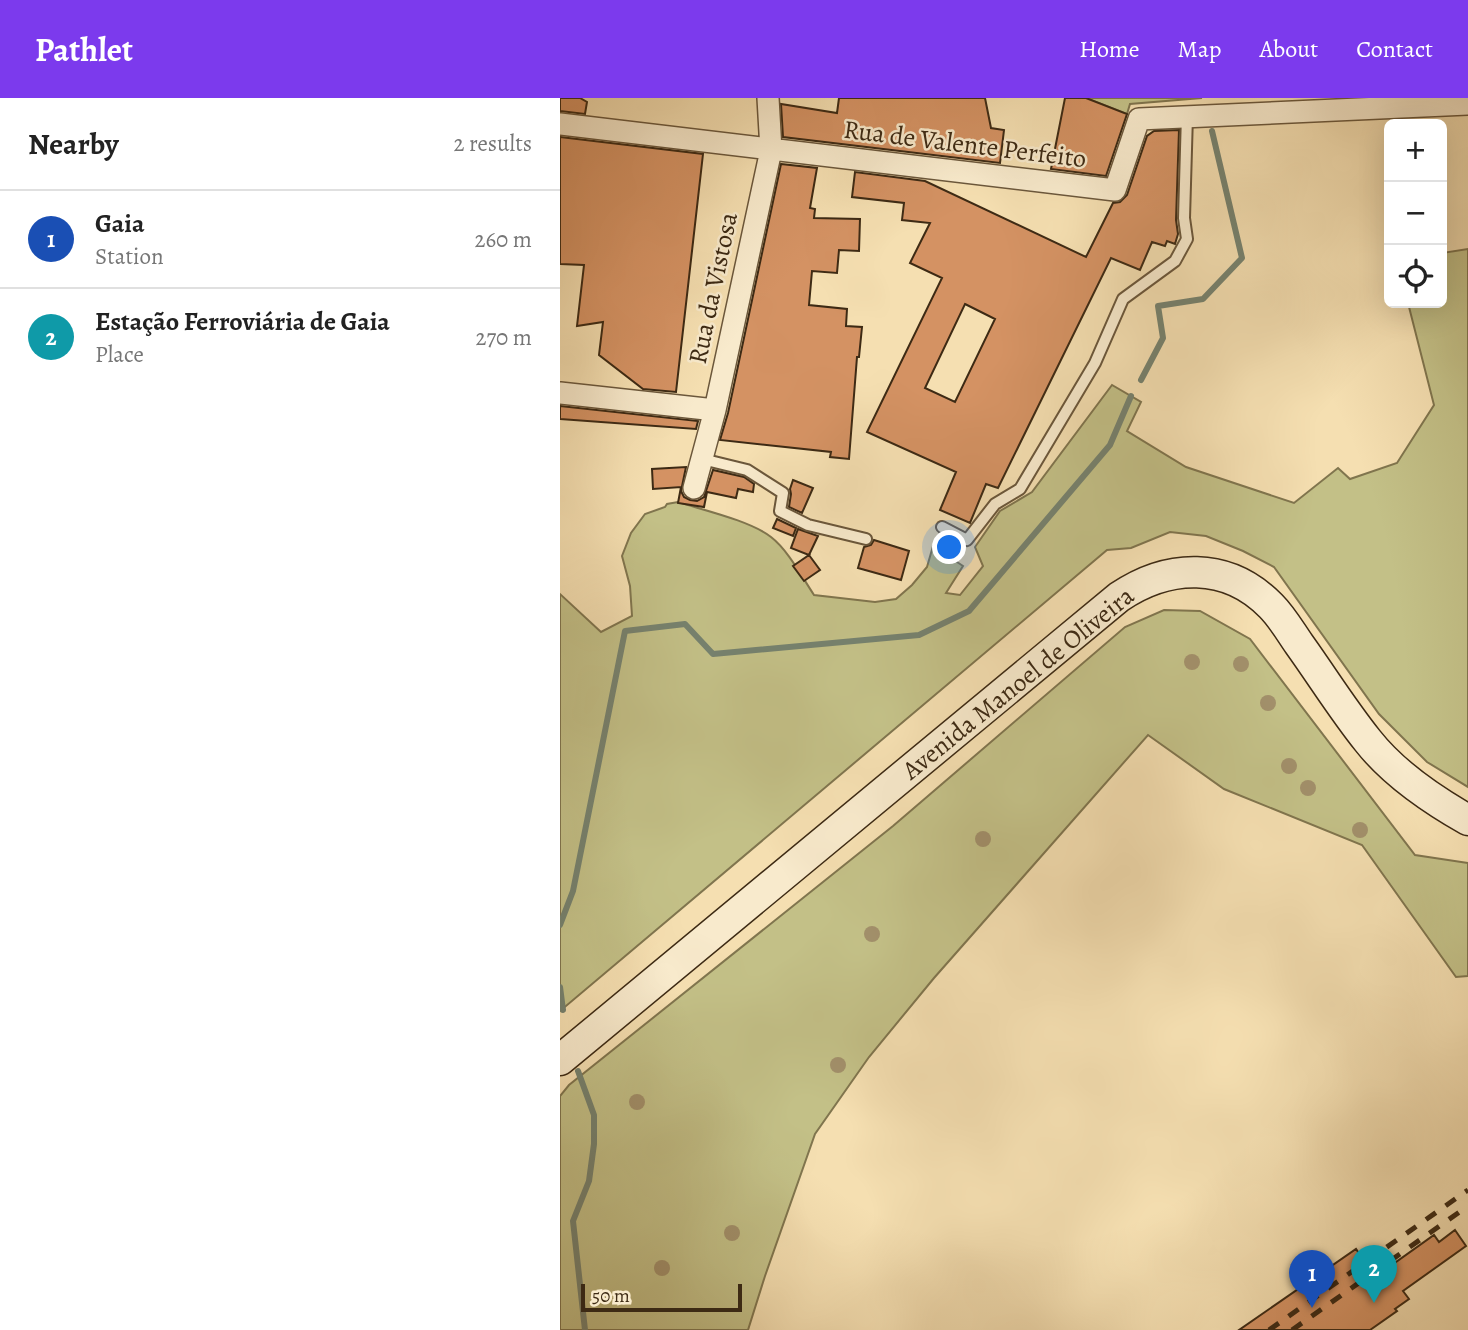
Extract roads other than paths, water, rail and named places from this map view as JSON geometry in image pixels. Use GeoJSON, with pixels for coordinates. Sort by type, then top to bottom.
{"type":"FeatureCollection","features":[{"type":"Feature","properties":{"kind":"main road","name":"Avenida Manoel de Oliveira"},"geometry":{"type":"LineString","coordinates":[[560,1060],[1119,597],[1162,576],[1186,572],[1211,574],[1237,583],[1262,597],[1281,618],[1380,755],[1410,782],[1468,820]]}},
{"type":"Feature","properties":{"kind":"street","name":"Rua da Vistosa"},"geometry":{"type":"LineString","coordinates":[[694,488],[715,410],[771,150],[768,98]]}},
{"type":"Feature","properties":{"kind":"street"},"geometry":{"type":"LineString","coordinates":[[1187,115],[1350,104],[1468,104]]}},
{"type":"Feature","properties":{"kind":"street","name":"Rua de Valente Perfeito"},"geometry":{"type":"LineString","coordinates":[[560,124],[1115,190],[1139,118],[1187,115]]}},
{"type":"Feature","properties":{"kind":"street"},"geometry":{"type":"LineString","coordinates":[[560,393],[715,410]]}},
{"type":"Feature","properties":{"kind":"lane"},"geometry":{"type":"LineString","coordinates":[[942,527],[967,540],[995,504],[1020,489],[1095,363],[1123,299],[1175,261],[1187,239],[1184,218],[1187,115]]}},
{"type":"Feature","properties":{"kind":"lane"},"geometry":{"type":"LineString","coordinates":[[702,458],[747,470],[783,493],[780,511],[808,526],[866,539]]}},
{"type":"Feature","properties":{"kind":"waterway"},"geometry":{"type":"LineString","coordinates":[[1141,380],[1163,338],[1158,306],[1203,299],[1242,258],[1212,131]]}},
{"type":"Feature","properties":{"kind":"waterway"},"geometry":{"type":"LineString","coordinates":[[560,925],[573,891],[625,631],[685,624],[713,654],[919,635],[969,611],[1110,445],[1131,396]]}},
{"type":"Feature","properties":{"kind":"waterway"},"geometry":{"type":"LineString","coordinates":[[560,987],[563,1010]]}},
{"type":"Feature","properties":{"kind":"waterway"},"geometry":{"type":"LineString","coordinates":[[578,1071],[594,1115],[594,1144],[589,1181],[573,1221],[585,1330]]}},
{"type":"Feature","properties":{"kind":"railway"},"geometry":{"type":"LineString","coordinates":[[1269,1330],[1468,1190]]}},
{"type":"Feature","properties":{"kind":"railway"},"geometry":{"type":"LineString","coordinates":[[1292,1330],[1468,1206]]}},
{"type":"Feature","properties":{"kind":"place","name":"Estação Ferroviária de Gaia"},"geometry":{"type":"Point","coordinates":[1374,1303]}},
{"type":"Feature","properties":{"kind":"place","name":"Gaia"},"geometry":{"type":"Point","coordinates":[1312,1308]}}]}
